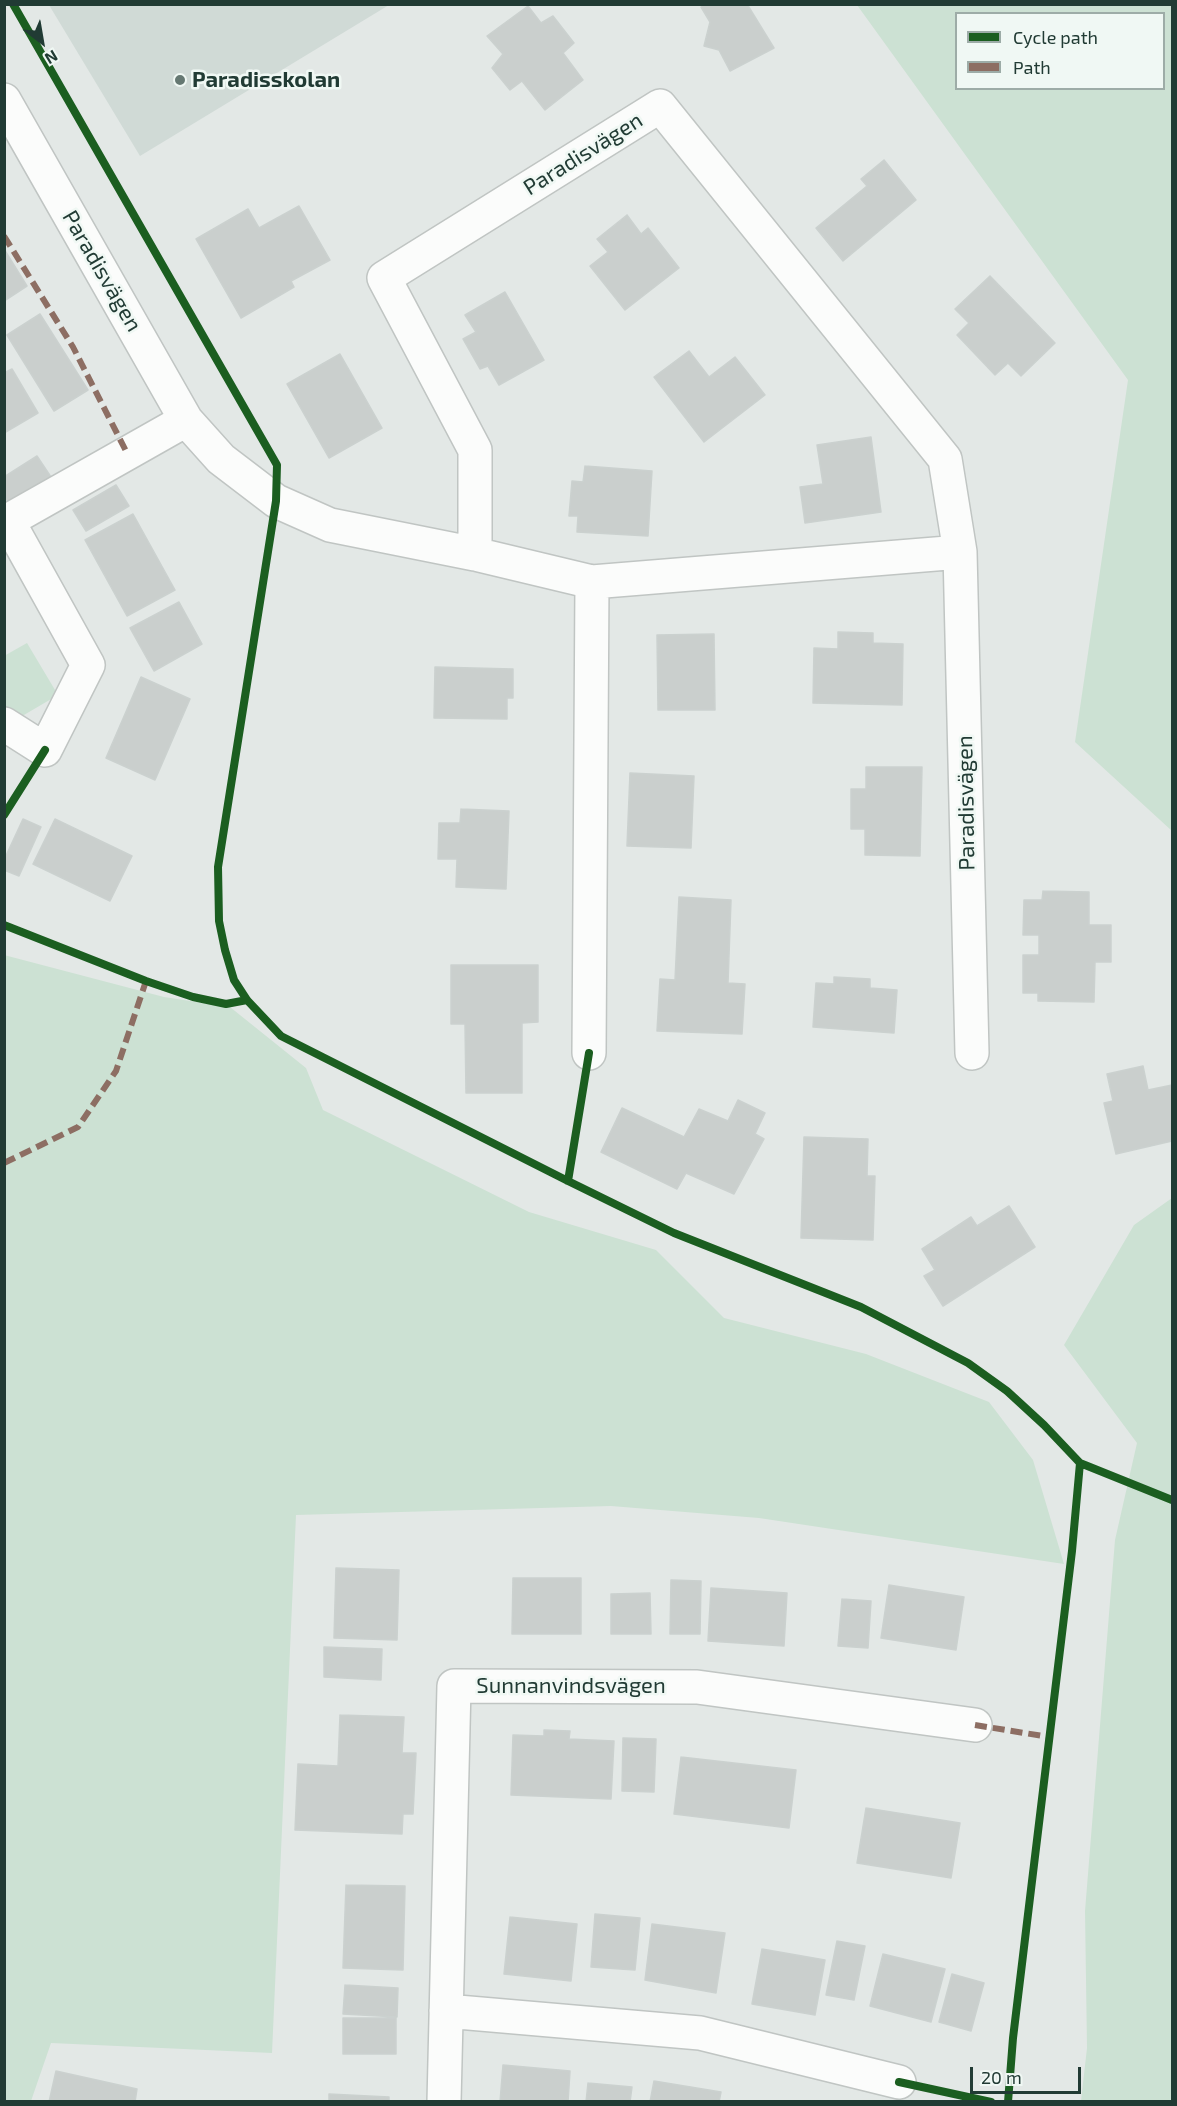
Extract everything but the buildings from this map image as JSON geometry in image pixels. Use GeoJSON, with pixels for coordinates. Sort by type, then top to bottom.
{"type":"FeatureCollection","features":[{"type":"Feature","properties":{"kind":"street","name":"Paradisvägen"},"geometry":{"type":"LineString","coordinates":[[475,554],[475,450],[384,278],[660,106],[945,459],[960,552],[972,1053]]}},
{"type":"Feature","properties":{"kind":"street","name":"Paradisvägen"},"geometry":{"type":"LineString","coordinates":[[9,117],[186,420],[221,459],[276,501],[330,525],[475,554],[592,582],[960,552]]}},
{"type":"Feature","properties":{"kind":"street"},"geometry":{"type":"LineString","coordinates":[[4,724],[45,750],[88,665],[6,522],[186,420]]}},
{"type":"Feature","properties":{"kind":"street"},"geometry":{"type":"LineString","coordinates":[[589,1053],[592,582]]}},
{"type":"Feature","properties":{"kind":"street","name":"Sunnanvindsvägen"},"geometry":{"type":"LineString","coordinates":[[444,2102],[454,1686],[697,1687],[975,1725]]}},
{"type":"Feature","properties":{"kind":"street"},"geometry":{"type":"LineString","coordinates":[[446,2011],[700,2032],[899,2082]]}},
{"type":"Feature","properties":{"kind":"shaded area","name":"Paradisskolan"},"geometry":{"type":"Polygon","coordinates":[[[49,5],[389,5],[140,156],[49,5]]]}},
{"type":"Feature","properties":{"kind":"green space"},"geometry":{"type":"Polygon","coordinates":[[[857,5],[1172,5],[1172,831],[1075,742],[1128,380],[857,5]]]}},
{"type":"Feature","properties":{"kind":"green space"},"geometry":{"type":"Polygon","coordinates":[[[27,643],[58,695],[12,722],[5,709],[4,656],[27,643]]]}},
{"type":"Feature","properties":{"kind":"green space"},"geometry":{"type":"Polygon","coordinates":[[[4,955],[164,997],[230,1007],[306,1068],[323,1110],[529,1212],[656,1250],[724,1318],[866,1354],[989,1402],[1033,1460],[1064,1564],[759,1518],[611,1506],[296,1515],[272,2053],[51,2043],[31,2101],[5,2101],[4,955]]]}},
{"type":"Feature","properties":{"kind":"green space"},"geometry":{"type":"Polygon","coordinates":[[[1172,1198],[1172,2101],[1081,2101],[1087,2048],[1085,1911],[1115,1540],[1137,1443],[1064,1345],[1134,1225],[1172,1198]]]}},
{"type":"Feature","properties":{"kind":"marked path"},"geometry":{"type":"LineString","coordinates":[[4,236],[73,347],[127,453]]}},
{"type":"Feature","properties":{"kind":"marked path"},"geometry":{"type":"LineString","coordinates":[[4,1163],[78,1127],[116,1071],[146,981]]}},
{"type":"Feature","properties":{"kind":"marked path"},"geometry":{"type":"LineString","coordinates":[[975,1725],[1049,1737]]}},
{"type":"Feature","properties":{"kind":"cycle path"},"geometry":{"type":"LineString","coordinates":[[13,4],[277,465],[276,501],[218,867],[219,921],[225,950],[234,980],[247,1000],[281,1036],[568,1181],[674,1233],[861,1307],[968,1363],[1007,1391],[1080,1463],[1072,1551],[1013,2038],[1008,2102]]}},
{"type":"Feature","properties":{"kind":"cycle path"},"geometry":{"type":"LineString","coordinates":[[4,815],[45,750]]}},
{"type":"Feature","properties":{"kind":"cycle path"},"geometry":{"type":"LineString","coordinates":[[4,925],[193,997],[226,1004],[247,1000]]}},
{"type":"Feature","properties":{"kind":"cycle path"},"geometry":{"type":"LineString","coordinates":[[568,1181],[589,1053]]}},
{"type":"Feature","properties":{"kind":"cycle path"},"geometry":{"type":"LineString","coordinates":[[1080,1463],[1172,1500]]}},
{"type":"Feature","properties":{"kind":"cycle path"},"geometry":{"type":"LineString","coordinates":[[899,2082],[991,2102]]}},
{"type":"Feature","properties":{"kind":"place","name":"Paradisskolan"},"geometry":{"type":"Point","coordinates":[180,80]}}]}
